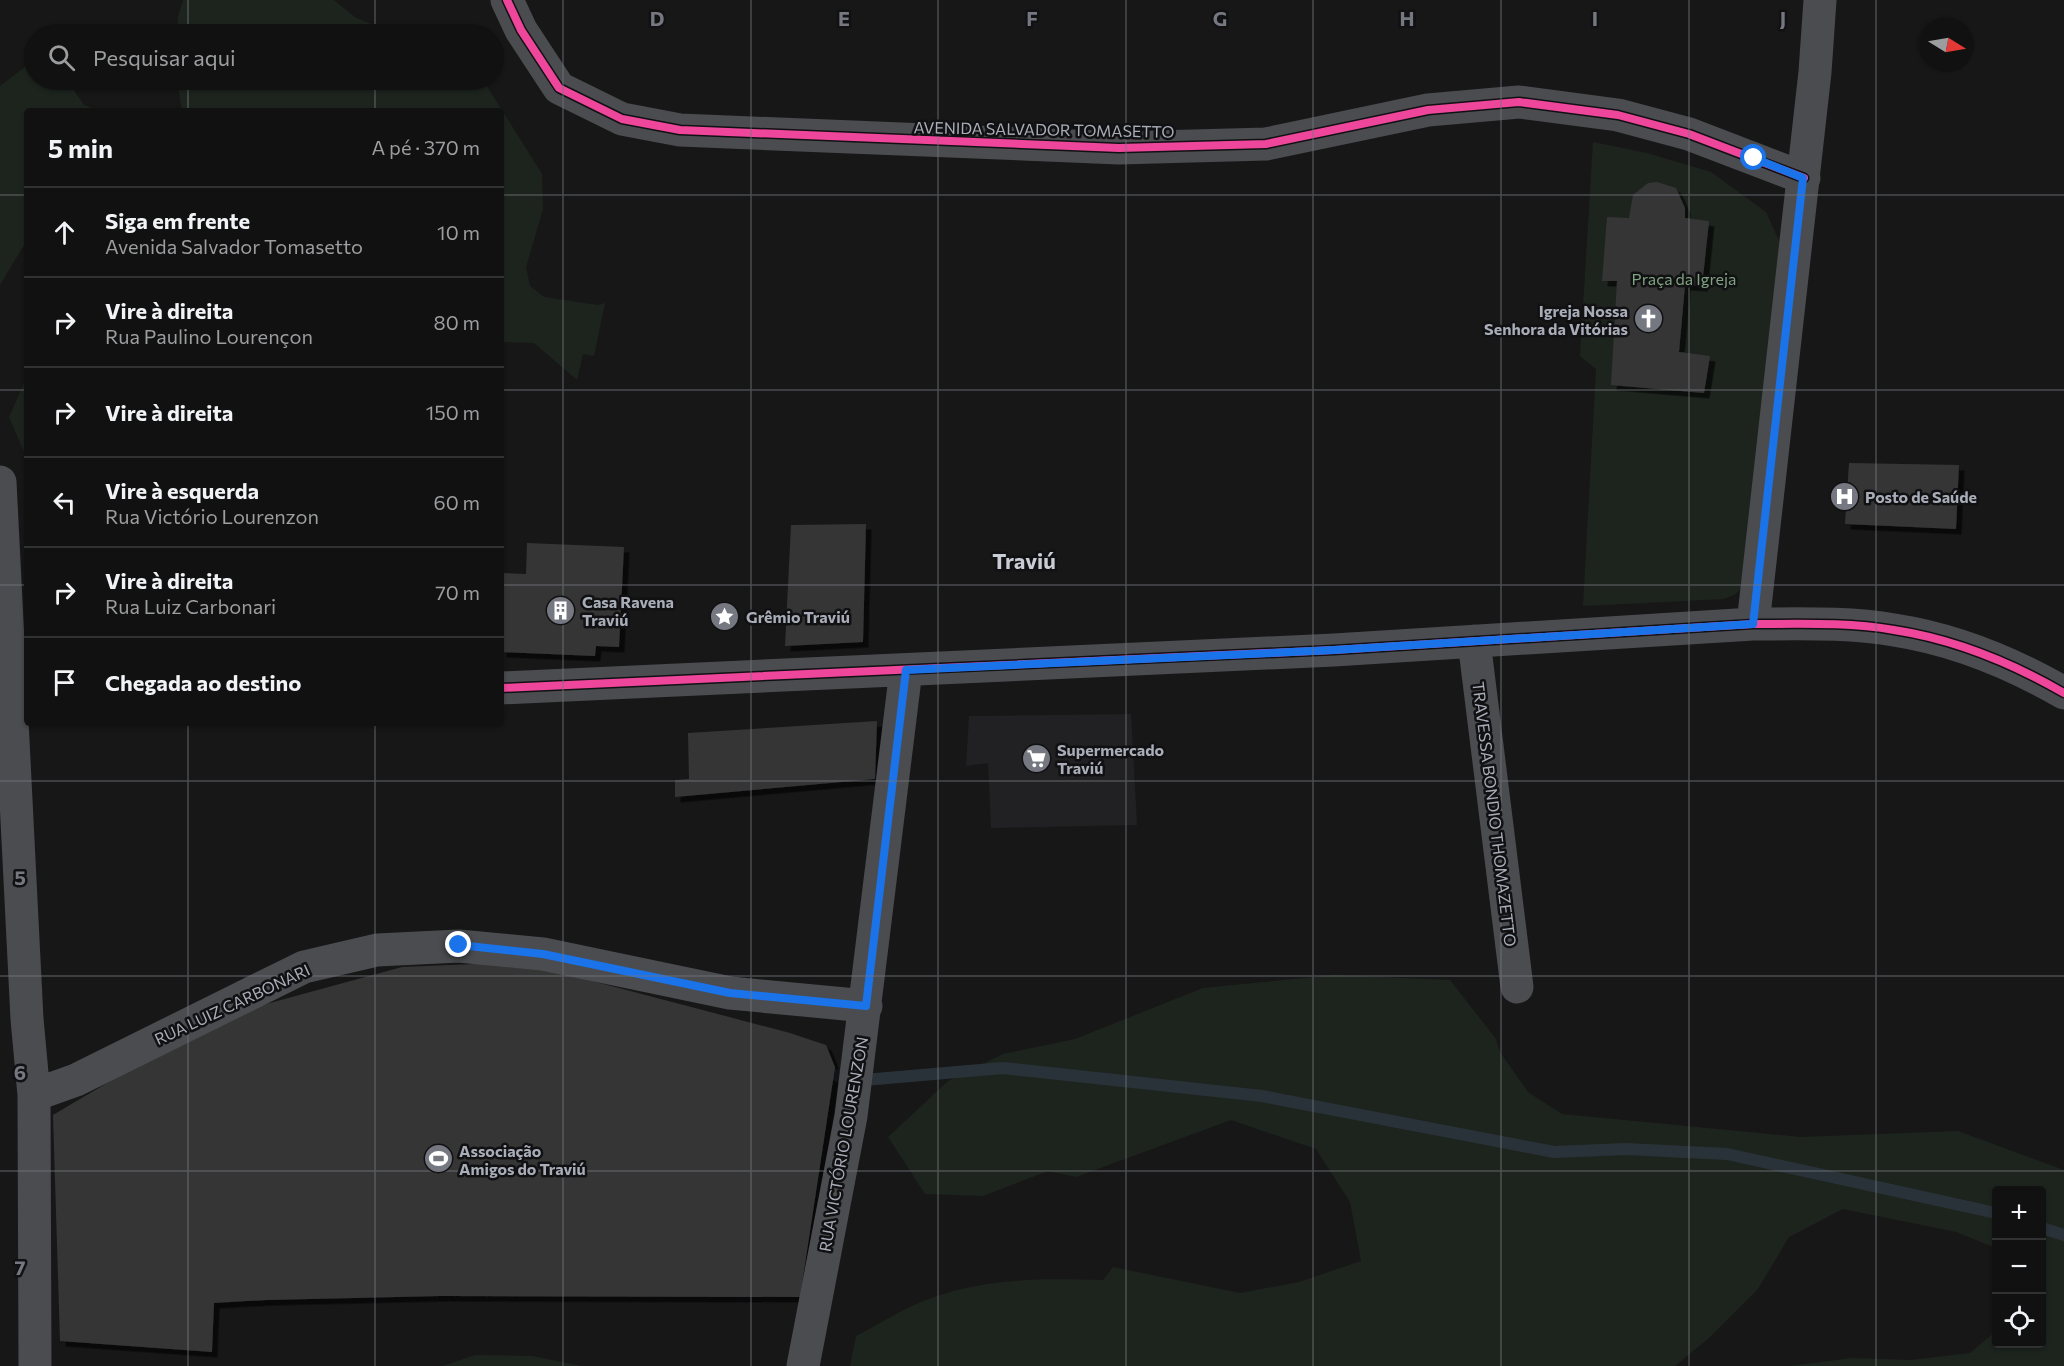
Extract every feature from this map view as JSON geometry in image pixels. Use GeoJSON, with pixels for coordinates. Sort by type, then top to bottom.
{"type":"FeatureCollection","features":[{"type":"Feature","properties":{"kind":"street","name":"AVENIDA SALVADOR TOMASETTO"},"geometry":{"type":"LineString","coordinates":[[507,0],[521,30],[559,88],[622,119],[680,130],[1119,148],[1266,144],[1428,110],[1519,102],[1618,115],[1689,134],[1803,178]]}},
{"type":"Feature","properties":{"kind":"street"},"geometry":{"type":"LineString","coordinates":[[1753,624],[1803,178],[1820,0]]}},
{"type":"Feature","properties":{"kind":"street"},"geometry":{"type":"LineString","coordinates":[[0,482],[34,1095],[35,1366]]}},
{"type":"Feature","properties":{"kind":"street"},"geometry":{"type":"LineString","coordinates":[[504,688],[1310,652],[1753,624],[1820,624],[1894,630],[1968,648],[2037,678],[2064,693]]}},
{"type":"Feature","properties":{"kind":"street","name":"TRAVESSA BONDIO THOMAZETTO"},"geometry":{"type":"LineString","coordinates":[[1474,641],[1517,987]]}},
{"type":"Feature","properties":{"kind":"street","name":"RUA VICTÓRIO LOURENZON"},"geometry":{"type":"LineString","coordinates":[[803,1366],[851,1116],[906,670]]}},
{"type":"Feature","properties":{"kind":"street","name":"RUA LUIZ CARBONARI"},"geometry":{"type":"LineString","coordinates":[[34,1095],[76,1080],[304,967],[377,950],[459,945],[543,954],[730,993],[866,1006]]}},
{"type":"Feature","properties":{"kind":"shaded area"},"geometry":{"type":"Polygon","coordinates":[[[1131,714],[1137,825],[991,828],[988,763],[966,766],[969,716],[1131,714]]]}},
{"type":"Feature","properties":{"kind":"green space"},"geometry":{"type":"Polygon","coordinates":[[[183,0],[334,0],[356,18],[371,24],[178,24],[183,0]]]}},
{"type":"Feature","properties":{"kind":"green space"},"geometry":{"type":"Polygon","coordinates":[[[24,68],[24,90],[74,90],[84,105],[92,108],[24,108],[24,245],[0,285],[0,86],[24,68]]]}},
{"type":"Feature","properties":{"kind":"green space"},"geometry":{"type":"Polygon","coordinates":[[[179,90],[489,90],[501,108],[182,108],[179,90]]]}},
{"type":"Feature","properties":{"kind":"green space"},"geometry":{"type":"Polygon","coordinates":[[[504,113],[542,174],[543,209],[526,267],[530,286],[544,297],[598,305],[605,303],[594,356],[583,354],[577,380],[534,343],[504,342],[504,113]]]}},
{"type":"Feature","properties":{"kind":"green space","name":"Praça da Igreja"},"geometry":{"type":"Polygon","coordinates":[[[1593,142],[1647,153],[1711,172],[1766,212],[1780,243],[1744,585],[1736,594],[1724,599],[1583,606],[1596,369],[1580,356],[1593,142]]]}},
{"type":"Feature","properties":{"kind":"green space"},"geometry":{"type":"Polygon","coordinates":[[[24,384],[24,452],[9,417],[24,384]]]}},
{"type":"Feature","properties":{"kind":"green space"},"geometry":{"type":"Polygon","coordinates":[[[1334,975],[1450,980],[1496,1039],[1500,1052],[1528,1092],[1562,1114],[1802,1137],[1958,1131],[2064,1170],[2064,1366],[1790,1366],[1852,1358],[1910,1360],[1970,1353],[1992,1334],[1992,1348],[2046,1348],[2046,1186],[1992,1186],[1992,1246],[1956,1232],[1843,1209],[1789,1237],[1758,1289],[1709,1338],[1675,1366],[850,1366],[856,1336],[913,1306],[965,1288],[1011,1281],[1103,1280],[1113,1267],[1240,1293],[1299,1282],[1361,1261],[1350,1202],[1316,1149],[1231,1120],[1076,1177],[1048,1171],[983,1196],[925,1194],[888,1137],[948,1081],[1003,1054],[1075,1039],[1203,988],[1334,975]]]}},
{"type":"Feature","properties":{"kind":"green space"},"geometry":{"type":"Polygon","coordinates":[[[475,1355],[532,1356],[582,1366],[443,1366],[475,1355]]]}},
{"type":"Feature","properties":{"kind":"building","name":"Igreja Nossa Senhora da Vitórias"},"geometry":{"type":"Polygon","coordinates":[[[1657,182],[1676,188],[1685,208],[1685,218],[1709,221],[1702,286],[1685,285],[1679,352],[1710,356],[1704,393],[1611,385],[1617,281],[1602,281],[1607,217],[1629,218],[1633,195],[1648,183],[1657,182]]]}},
{"type":"Feature","properties":{"kind":"building"},"geometry":{"type":"Polygon","coordinates":[[[1849,463],[1959,465],[1956,529],[1845,524],[1849,463]]]}},
{"type":"Feature","properties":{"kind":"building"},"geometry":{"type":"Polygon","coordinates":[[[866,524],[863,642],[785,646],[791,525],[866,524]]]}},
{"type":"Feature","properties":{"kind":"building","name":"Casa Ravena Traviú"},"geometry":{"type":"Polygon","coordinates":[[[527,543],[624,547],[619,647],[596,646],[595,656],[504,652],[504,573],[526,574],[527,543]]]}},
{"type":"Feature","properties":{"kind":"building"},"geometry":{"type":"Polygon","coordinates":[[[877,721],[875,779],[675,797],[675,780],[689,779],[688,733],[877,721]]]}},
{"type":"Feature","properties":{"kind":"building","name":"Associação Amigos do Traviú"},"geometry":{"type":"Polygon","coordinates":[[[520,962],[790,1033],[826,1045],[835,1067],[800,1297],[441,1296],[214,1303],[212,1352],[60,1341],[53,1115],[141,1063],[244,1010],[402,967],[520,962]]]}},
{"type":"Feature","properties":{"kind":"waterway"},"geometry":{"type":"LineString","coordinates":[[819,1069],[853,1081],[1003,1068],[1262,1096],[1554,1152],[1626,1149],[1727,1154],[1992,1212]]}},
{"type":"Feature","properties":{"kind":"waterway"},"geometry":{"type":"LineString","coordinates":[[2046,1229],[2064,1235]]}},
{"type":"Feature","properties":{"kind":"cycle path"},"geometry":{"type":"LineString","coordinates":[[507,0],[521,30],[559,88],[622,119],[680,130],[1119,148],[1266,144],[1428,110],[1519,102],[1618,115],[1689,134],[1804,178]]}},
{"type":"Feature","properties":{"kind":"cycle path"},"geometry":{"type":"LineString","coordinates":[[504,688],[1334,650],[1753,624],[1806,624],[1877,627],[1938,639],[2003,662],[2064,693]]}},
{"type":"Feature","properties":{"kind":"place","name":"Igreja Nossa Senhora da Vitórias"},"geometry":{"type":"Point","coordinates":[1649,319]}},
{"type":"Feature","properties":{"kind":"place","name":"Posto de Saúde"},"geometry":{"type":"Point","coordinates":[1844,496]}},
{"type":"Feature","properties":{"kind":"place","name":"Casa Ravena Traviú"},"geometry":{"type":"Point","coordinates":[561,610]}},
{"type":"Feature","properties":{"kind":"place","name":"Grêmio Traviú"},"geometry":{"type":"Point","coordinates":[725,616]}},
{"type":"Feature","properties":{"kind":"place","name":"Supermercado Traviú"},"geometry":{"type":"Point","coordinates":[1036,758]}},
{"type":"Feature","properties":{"kind":"place","name":"Associação Amigos do Traviú"},"geometry":{"type":"Point","coordinates":[438,1159]}},
{"type":"Feature","properties":{"kind":"district","name":"Traviú"},"geometry":{"type":"Point","coordinates":[1024,560]}},
{"type":"Feature","properties":{"kind":"route"},"geometry":{"type":"LineString","coordinates":[[459,945],[543,954],[606,965],[730,993],[866,1006],[906,670],[1334,650],[1753,624],[1803,178],[1754,158]]}}]}
